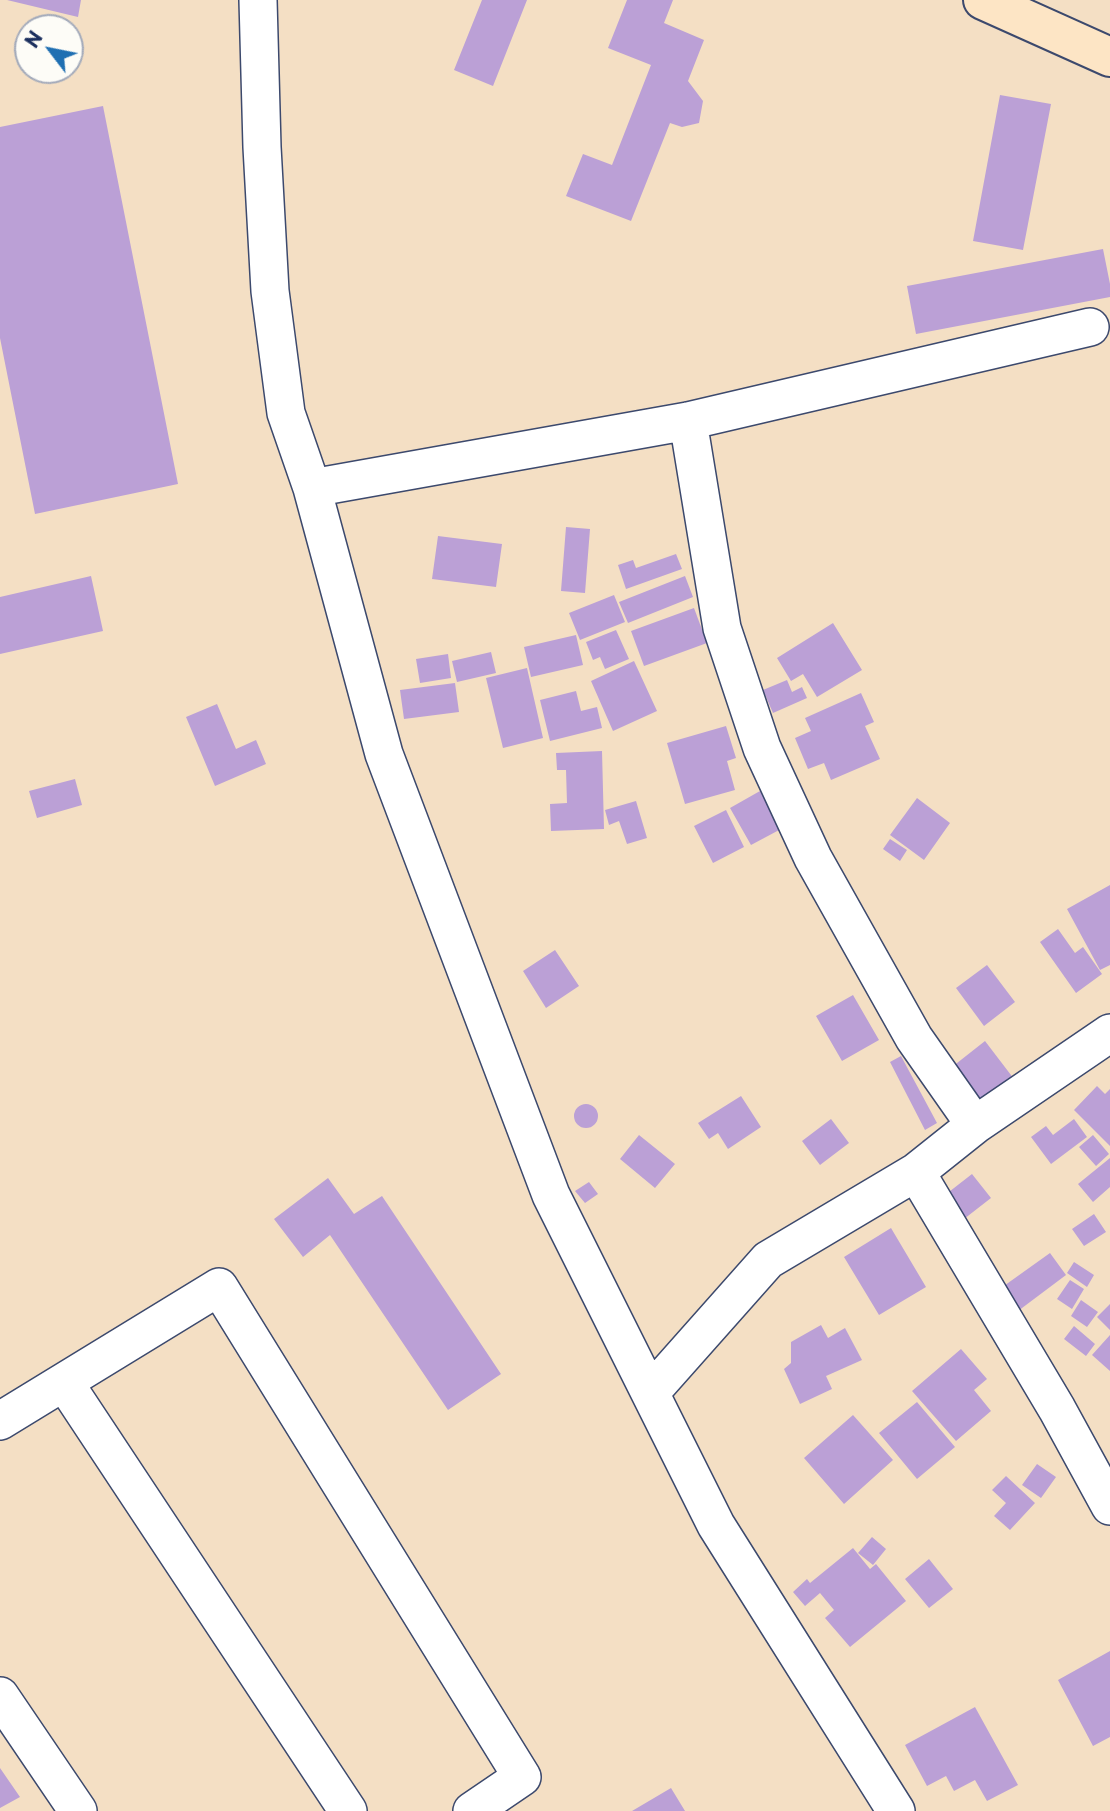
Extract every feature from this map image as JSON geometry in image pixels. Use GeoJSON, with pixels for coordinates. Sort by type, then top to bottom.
{"type":"FeatureCollection","features":[{"type":"Feature","properties":{"kind":"main road"},"geometry":{"type":"LineString","coordinates":[[983,0],[1110,57]]}},
{"type":"Feature","properties":{"kind":"street"},"geometry":{"type":"LineString","coordinates":[[258,0],[270,291],[286,413],[312,488],[389,766],[551,1195],[716,1525],[896,1811]]}},
{"type":"Feature","properties":{"kind":"street"},"geometry":{"type":"LineString","coordinates":[[312,488],[688,421],[1090,327]]}},
{"type":"Feature","properties":{"kind":"street"},"geometry":{"type":"LineString","coordinates":[[688,421],[722,628],[762,748],[813,858],[914,1038],[975,1125]]}},
{"type":"Feature","properties":{"kind":"street"},"geometry":{"type":"LineString","coordinates":[[650,1394],[768,1260],[916,1172],[975,1125],[1110,1033]]}},
{"type":"Feature","properties":{"kind":"street"},"geometry":{"type":"LineString","coordinates":[[916,1172],[1057,1409],[1110,1506]]}},
{"type":"Feature","properties":{"kind":"street"},"geometry":{"type":"LineString","coordinates":[[0,1421],[219,1287],[522,1777],[472,1811]]}},
{"type":"Feature","properties":{"kind":"street"},"geometry":{"type":"LineString","coordinates":[[64,1382],[348,1811]]}},
{"type":"Feature","properties":{"kind":"street"},"geometry":{"type":"LineString","coordinates":[[0,1696],[78,1811]]}},
{"type":"Feature","properties":{"kind":"building"},"geometry":{"type":"Polygon","coordinates":[[[7,0],[81,0],[79,14],[65,14],[7,0]]]}},
{"type":"Feature","properties":{"kind":"building"},"geometry":{"type":"Polygon","coordinates":[[[482,0],[527,0],[493,86],[454,70],[482,0]]]}},
{"type":"Feature","properties":{"kind":"building"},"geometry":{"type":"Polygon","coordinates":[[[627,0],[673,0],[664,23],[704,40],[688,81],[703,101],[699,123],[682,127],[670,123],[631,221],[566,196],[583,154],[612,165],[651,65],[608,48],[627,0]]]}},
{"type":"Feature","properties":{"kind":"building"},"geometry":{"type":"Polygon","coordinates":[[[1000,95],[1051,104],[1023,250],[973,241],[1000,95]]]}},
{"type":"Feature","properties":{"kind":"building"},"geometry":{"type":"Polygon","coordinates":[[[103,106],[178,484],[35,514],[0,338],[0,127],[103,106]]]}},
{"type":"Feature","properties":{"kind":"building"},"geometry":{"type":"Polygon","coordinates":[[[1103,249],[1110,297],[916,334],[907,286],[1103,249]]]}},
{"type":"Feature","properties":{"kind":"building"},"geometry":{"type":"Polygon","coordinates":[[[566,527],[590,529],[585,593],[561,591],[566,527]]]}},
{"type":"Feature","properties":{"kind":"building"},"geometry":{"type":"Polygon","coordinates":[[[438,536],[502,544],[496,587],[432,579],[438,536]]]}},
{"type":"Feature","properties":{"kind":"building"},"geometry":{"type":"Polygon","coordinates":[[[676,554],[682,569],[626,589],[618,565],[633,560],[636,568],[676,554]]]}},
{"type":"Feature","properties":{"kind":"building"},"geometry":{"type":"Polygon","coordinates":[[[91,576],[103,631],[0,654],[0,597],[91,576]]]}},
{"type":"Feature","properties":{"kind":"building"},"geometry":{"type":"Polygon","coordinates":[[[685,576],[693,597],[628,623],[619,602],[685,576]]]}},
{"type":"Feature","properties":{"kind":"building"},"geometry":{"type":"Polygon","coordinates":[[[614,595],[625,622],[580,640],[569,613],[614,595]]]}},
{"type":"Feature","properties":{"kind":"building"},"geometry":{"type":"Polygon","coordinates":[[[694,608],[707,643],[644,666],[631,631],[694,608]]]}},
{"type":"Feature","properties":{"kind":"building"},"geometry":{"type":"Polygon","coordinates":[[[833,623],[862,670],[817,697],[803,674],[791,681],[777,658],[833,623]]]}},
{"type":"Feature","properties":{"kind":"building"},"geometry":{"type":"Polygon","coordinates":[[[616,630],[629,659],[605,669],[600,657],[593,660],[586,642],[616,630]]]}},
{"type":"Feature","properties":{"kind":"building"},"geometry":{"type":"Polygon","coordinates":[[[576,635],[583,665],[531,677],[524,647],[576,635]]]}},
{"type":"Feature","properties":{"kind":"building"},"geometry":{"type":"Polygon","coordinates":[[[491,652],[496,673],[457,682],[452,661],[491,652]]]}},
{"type":"Feature","properties":{"kind":"building"},"geometry":{"type":"Polygon","coordinates":[[[448,654],[451,678],[420,683],[416,659],[448,654]]]}},
{"type":"Feature","properties":{"kind":"building"},"geometry":{"type":"Polygon","coordinates":[[[634,661],[657,711],[613,731],[591,681],[634,661]]]}},
{"type":"Feature","properties":{"kind":"building"},"geometry":{"type":"Polygon","coordinates":[[[527,668],[543,738],[503,748],[486,678],[527,668]]]}},
{"type":"Feature","properties":{"kind":"building"},"geometry":{"type":"Polygon","coordinates":[[[787,680],[792,692],[802,687],[807,698],[773,713],[763,690],[787,680]]]}},
{"type":"Feature","properties":{"kind":"building"},"geometry":{"type":"Polygon","coordinates":[[[455,683],[459,712],[404,719],[400,690],[455,683]]]}},
{"type":"Feature","properties":{"kind":"building"},"geometry":{"type":"Polygon","coordinates":[[[576,691],[581,711],[597,707],[602,728],[550,741],[540,700],[576,691]]]}},
{"type":"Feature","properties":{"kind":"building"},"geometry":{"type":"Polygon","coordinates":[[[861,693],[874,722],[865,726],[880,759],[831,780],[824,763],[808,769],[795,738],[811,731],[805,718],[861,693]]]}},
{"type":"Feature","properties":{"kind":"building"},"geometry":{"type":"Polygon","coordinates":[[[217,704],[236,749],[256,740],[266,764],[215,786],[186,717],[217,704]]]}},
{"type":"Feature","properties":{"kind":"building"},"geometry":{"type":"Polygon","coordinates":[[[726,726],[736,758],[727,761],[735,790],[685,804],[667,743],[726,726]]]}},
{"type":"Feature","properties":{"kind":"building"},"geometry":{"type":"Polygon","coordinates":[[[602,751],[604,829],[551,831],[550,804],[567,803],[566,770],[557,770],[556,753],[602,751]]]}},
{"type":"Feature","properties":{"kind":"building"},"geometry":{"type":"Polygon","coordinates":[[[75,779],[82,805],[37,818],[29,791],[75,779]]]}},
{"type":"Feature","properties":{"kind":"building"},"geometry":{"type":"Polygon","coordinates":[[[760,791],[781,829],[751,845],[730,808],[760,791]]]}},
{"type":"Feature","properties":{"kind":"building"},"geometry":{"type":"Polygon","coordinates":[[[917,798],[950,823],[924,860],[890,835],[917,798]]]}},
{"type":"Feature","properties":{"kind":"building"},"geometry":{"type":"Polygon","coordinates":[[[636,801],[647,838],[627,844],[619,821],[609,825],[605,810],[636,801]]]}},
{"type":"Feature","properties":{"kind":"building"},"geometry":{"type":"Polygon","coordinates":[[[726,810],[744,847],[713,863],[694,826],[726,810]]]}},
{"type":"Feature","properties":{"kind":"building"},"geometry":{"type":"Polygon","coordinates":[[[890,839],[907,850],[900,861],[883,849],[890,839]]]}},
{"type":"Feature","properties":{"kind":"building"},"geometry":{"type":"Polygon","coordinates":[[[1110,885],[1110,965],[1100,970],[1067,909],[1110,885]]]}},
{"type":"Feature","properties":{"kind":"building"},"geometry":{"type":"Polygon","coordinates":[[[1058,929],[1075,953],[1083,947],[1102,974],[1076,993],[1040,942],[1058,929]]]}},
{"type":"Feature","properties":{"kind":"building"},"geometry":{"type":"Polygon","coordinates":[[[555,950],[579,986],[546,1008],[523,971],[555,950]]]}},
{"type":"Feature","properties":{"kind":"building"},"geometry":{"type":"Polygon","coordinates":[[[987,965],[1015,1002],[984,1026],[956,988],[987,965]]]}},
{"type":"Feature","properties":{"kind":"building"},"geometry":{"type":"Polygon","coordinates":[[[853,995],[879,1040],[842,1061],[816,1016],[853,995]]]}},
{"type":"Feature","properties":{"kind":"building"},"geometry":{"type":"Polygon","coordinates":[[[985,1041],[1014,1079],[980,1105],[952,1067],[985,1041]]]}},
{"type":"Feature","properties":{"kind":"building"},"geometry":{"type":"Polygon","coordinates":[[[901,1056],[937,1123],[925,1130],[890,1062],[901,1056]]]}},
{"type":"Feature","properties":{"kind":"building"},"geometry":{"type":"Polygon","coordinates":[[[1097,1086],[1105,1094],[1110,1089],[1110,1146],[1074,1110],[1097,1086]]]}},
{"type":"Feature","properties":{"kind":"building"},"geometry":{"type":"Polygon","coordinates":[[[741,1096],[761,1127],[728,1149],[718,1133],[709,1139],[698,1123],[741,1096]]]}},
{"type":"Feature","properties":{"kind":"building"},"geometry":{"type":"Polygon","coordinates":[[[586,1104],[595,1107],[598,1116],[595,1125],[586,1128],[577,1125],[574,1116],[577,1107],[586,1104]]]}},
{"type":"Feature","properties":{"kind":"building"},"geometry":{"type":"Polygon","coordinates":[[[831,1119],[849,1143],[820,1165],[802,1141],[831,1119]]]}},
{"type":"Feature","properties":{"kind":"building"},"geometry":{"type":"Polygon","coordinates":[[[1074,1119],[1087,1137],[1051,1164],[1031,1137],[1046,1126],[1053,1135],[1074,1119]]]}},
{"type":"Feature","properties":{"kind":"building"},"geometry":{"type":"Polygon","coordinates":[[[639,1135],[675,1164],[655,1188],[620,1159],[639,1135]]]}},
{"type":"Feature","properties":{"kind":"building"},"geometry":{"type":"Polygon","coordinates":[[[1093,1135],[1109,1154],[1096,1166],[1079,1147],[1093,1135]]]}},
{"type":"Feature","properties":{"kind":"building"},"geometry":{"type":"Polygon","coordinates":[[[1110,1158],[1110,1187],[1093,1202],[1078,1184],[1110,1158]]]}},
{"type":"Feature","properties":{"kind":"building"},"geometry":{"type":"Polygon","coordinates":[[[972,1174],[991,1198],[964,1219],[945,1195],[972,1174]]]}},
{"type":"Feature","properties":{"kind":"building"},"geometry":{"type":"Polygon","coordinates":[[[328,1178],[354,1214],[382,1196],[501,1374],[448,1410],[330,1235],[303,1257],[274,1219],[328,1178]]]}},
{"type":"Feature","properties":{"kind":"building"},"geometry":{"type":"Polygon","coordinates":[[[589,1182],[598,1194],[585,1203],[575,1191],[589,1182]]]}},
{"type":"Feature","properties":{"kind":"building"},"geometry":{"type":"Polygon","coordinates":[[[1094,1214],[1106,1232],[1084,1246],[1072,1229],[1094,1214]]]}},
{"type":"Feature","properties":{"kind":"building"},"geometry":{"type":"Polygon","coordinates":[[[891,1228],[926,1287],[879,1315],[844,1257],[891,1228]]]}},
{"type":"Feature","properties":{"kind":"building"},"geometry":{"type":"Polygon","coordinates":[[[1050,1253],[1066,1275],[1018,1311],[1001,1288],[1050,1253]]]}},
{"type":"Feature","properties":{"kind":"building"},"geometry":{"type":"Polygon","coordinates":[[[1074,1262],[1094,1275],[1087,1287],[1067,1273],[1074,1262]]]}},
{"type":"Feature","properties":{"kind":"building"},"geometry":{"type":"Polygon","coordinates":[[[1070,1280],[1084,1289],[1072,1309],[1057,1299],[1070,1280]]]}},
{"type":"Feature","properties":{"kind":"building"},"geometry":{"type":"Polygon","coordinates":[[[1081,1300],[1098,1312],[1087,1327],[1071,1316],[1081,1300]]]}},
{"type":"Feature","properties":{"kind":"building"},"geometry":{"type":"Polygon","coordinates":[[[1110,1304],[1110,1330],[1097,1317],[1110,1304]]]}},
{"type":"Feature","properties":{"kind":"building"},"geometry":{"type":"Polygon","coordinates":[[[821,1325],[828,1338],[845,1328],[862,1360],[826,1376],[832,1389],[800,1404],[784,1369],[791,1363],[791,1342],[821,1325]]]}},
{"type":"Feature","properties":{"kind":"building"},"geometry":{"type":"Polygon","coordinates":[[[1074,1326],[1095,1344],[1086,1356],[1064,1339],[1074,1326]]]}},
{"type":"Feature","properties":{"kind":"building"},"geometry":{"type":"Polygon","coordinates":[[[1110,1335],[1110,1371],[1092,1355],[1110,1335]]]}},
{"type":"Feature","properties":{"kind":"building"},"geometry":{"type":"Polygon","coordinates":[[[961,1349],[987,1379],[974,1390],[991,1411],[956,1441],[912,1391],[961,1349]]]}},
{"type":"Feature","properties":{"kind":"building"},"geometry":{"type":"Polygon","coordinates":[[[917,1402],[955,1447],[917,1479],[879,1433],[917,1402]]]}},
{"type":"Feature","properties":{"kind":"building"},"geometry":{"type":"Polygon","coordinates":[[[853,1415],[893,1460],[844,1504],[804,1458],[853,1415]]]}},
{"type":"Feature","properties":{"kind":"building"},"geometry":{"type":"Polygon","coordinates":[[[1037,1464],[1056,1477],[1041,1498],[1022,1485],[1037,1464]]]}},
{"type":"Feature","properties":{"kind":"building"},"geometry":{"type":"Polygon","coordinates":[[[1006,1476],[1035,1503],[1010,1530],[994,1516],[1006,1503],[992,1490],[1006,1476]]]}},
{"type":"Feature","properties":{"kind":"building"},"geometry":{"type":"Polygon","coordinates":[[[872,1537],[886,1549],[873,1565],[858,1553],[872,1537]]]}},
{"type":"Feature","properties":{"kind":"building"},"geometry":{"type":"Polygon","coordinates":[[[853,1548],[870,1569],[876,1564],[906,1601],[850,1647],[825,1618],[834,1610],[820,1593],[805,1606],[793,1592],[807,1579],[810,1583],[853,1548]]]}},
{"type":"Feature","properties":{"kind":"building"},"geometry":{"type":"Polygon","coordinates":[[[929,1559],[953,1589],[929,1608],[905,1579],[929,1559]]]}},
{"type":"Feature","properties":{"kind":"building"},"geometry":{"type":"Polygon","coordinates":[[[1110,1651],[1110,1737],[1093,1746],[1058,1680],[1110,1651]]]}},
{"type":"Feature","properties":{"kind":"building"},"geometry":{"type":"Polygon","coordinates":[[[975,1707],[1018,1785],[987,1801],[975,1780],[954,1791],[946,1776],[927,1786],[905,1745],[975,1707]]]}},
{"type":"Feature","properties":{"kind":"building"},"geometry":{"type":"Polygon","coordinates":[[[0,1768],[20,1797],[0,1808],[0,1768]]]}},
{"type":"Feature","properties":{"kind":"building"},"geometry":{"type":"Polygon","coordinates":[[[671,1788],[685,1811],[632,1811],[671,1788]]]}}]}
